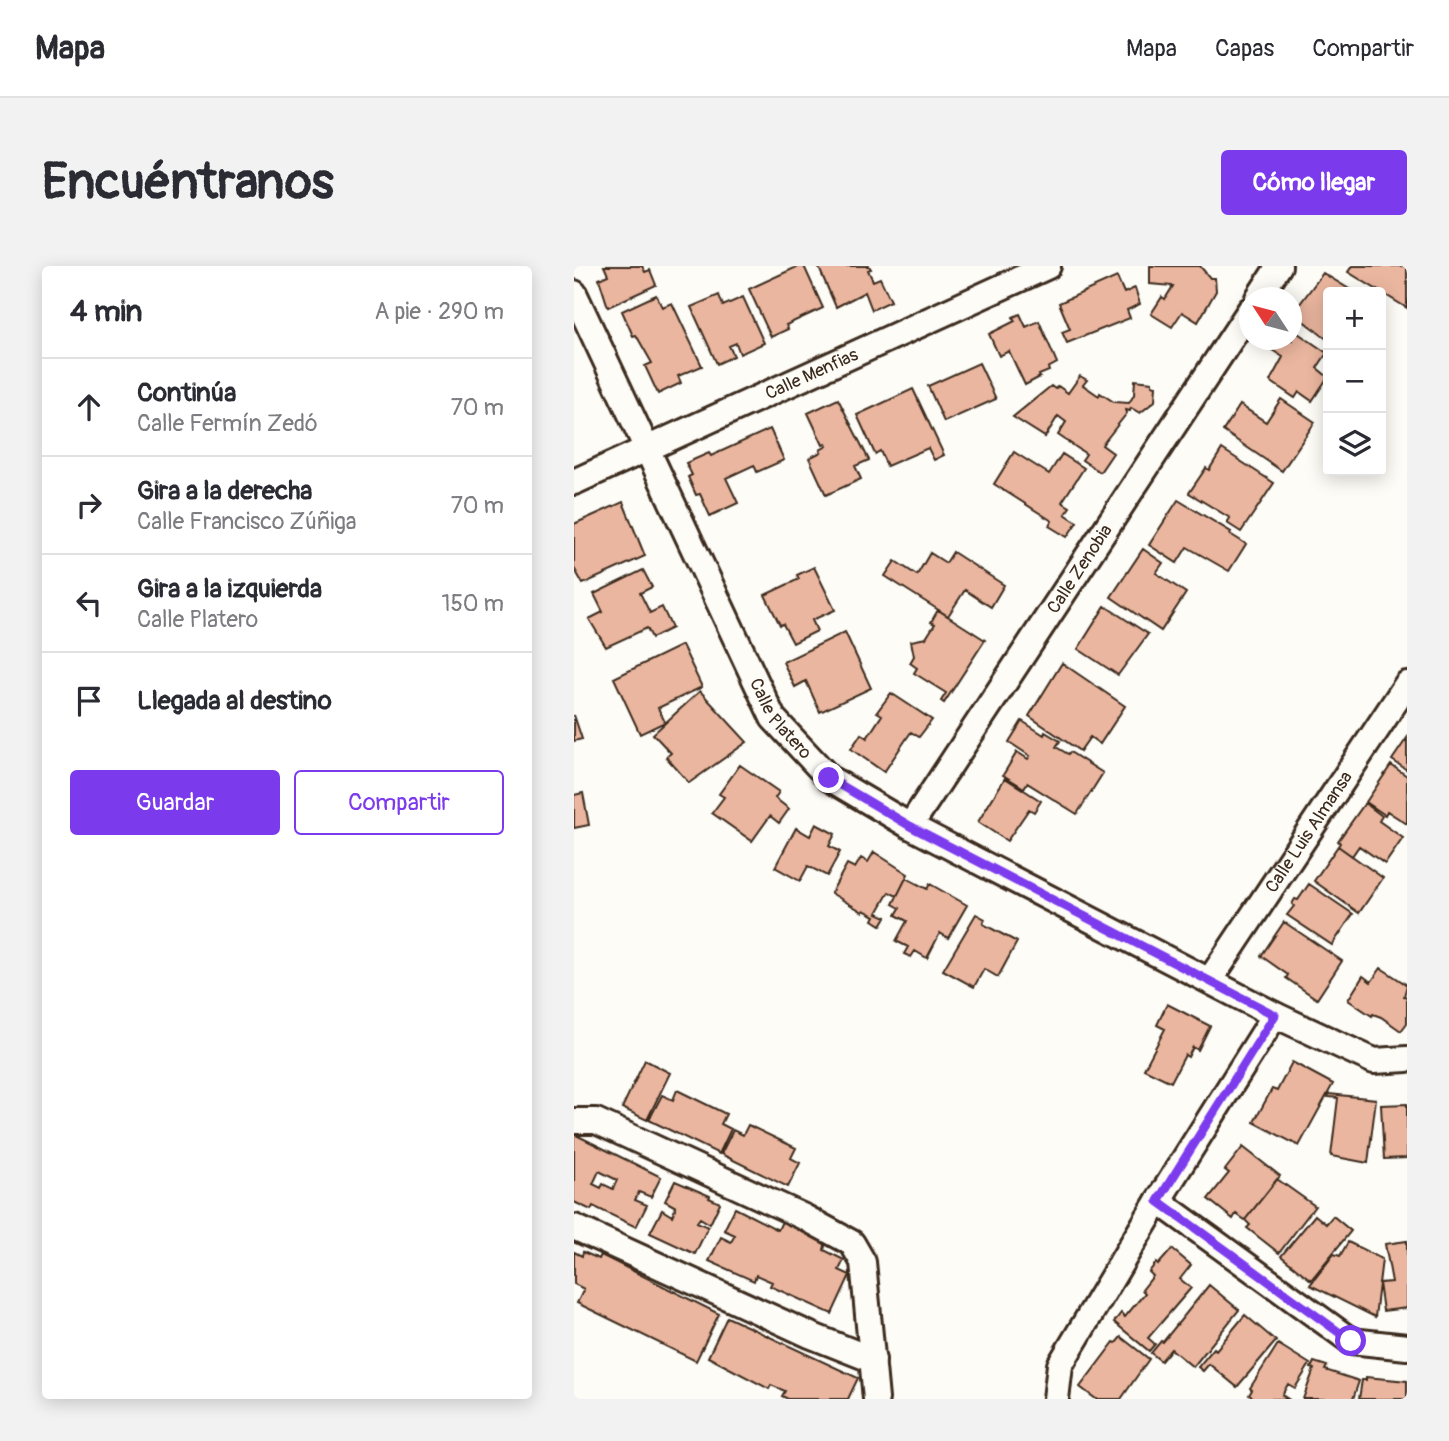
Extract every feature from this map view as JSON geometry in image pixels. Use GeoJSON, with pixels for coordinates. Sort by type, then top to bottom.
{"type":"FeatureCollection","features":[{"type":"Feature","properties":{"kind":"street","name":"Calle Menfias"},"geometry":{"type":"LineString","coordinates":[[574,482],[1048,266]]}},
{"type":"Feature","properties":{"kind":"street"},"geometry":{"type":"LineString","coordinates":[[1265,287],[1279,266]]}},
{"type":"Feature","properties":{"kind":"street","name":"Calle Platero"},"geometry":{"type":"LineString","coordinates":[[574,293],[773,718],[829,778],[910,826],[1275,1015],[1374,1061],[1407,1059]]}},
{"type":"Feature","properties":{"kind":"street","name":"Calle Zenobia"},"geometry":{"type":"LineString","coordinates":[[910,826],[1239,327]]}},
{"type":"Feature","properties":{"kind":"street","name":"Calle Luis Almansa"},"geometry":{"type":"LineString","coordinates":[[1210,979],[1407,684]]}},
{"type":"Feature","properties":{"kind":"street"},"geometry":{"type":"LineString","coordinates":[[1056,1399],[1060,1365],[1158,1201],[1275,1015]]}},
{"type":"Feature","properties":{"kind":"street"},"geometry":{"type":"LineString","coordinates":[[574,1121],[596,1121],[852,1242],[863,1262],[876,1399]]}},
{"type":"Feature","properties":{"kind":"street"},"geometry":{"type":"LineString","coordinates":[[1158,1201],[1351,1341],[1407,1347]]}},
{"type":"Feature","properties":{"kind":"street"},"geometry":{"type":"LineString","coordinates":[[574,1227],[810,1335],[873,1360]]}},
{"type":"Feature","properties":{"kind":"building"},"geometry":{"type":"Polygon","coordinates":[[[604,266],[642,266],[645,272],[650,270],[656,285],[608,307],[599,279],[608,275],[604,266]]]}},
{"type":"Feature","properties":{"kind":"building"},"geometry":{"type":"Polygon","coordinates":[[[804,266],[823,308],[786,325],[788,329],[771,337],[749,289],[804,266]]]}},
{"type":"Feature","properties":{"kind":"building"},"geometry":{"type":"Polygon","coordinates":[[[820,266],[869,266],[873,281],[880,278],[891,301],[872,310],[865,292],[836,307],[820,266]]]}},
{"type":"Feature","properties":{"kind":"building"},"geometry":{"type":"Polygon","coordinates":[[[1150,266],[1200,266],[1210,278],[1215,278],[1216,291],[1198,322],[1182,312],[1172,327],[1151,314],[1173,286],[1150,284],[1150,266]]]}},
{"type":"Feature","properties":{"kind":"building"},"geometry":{"type":"Polygon","coordinates":[[[1352,266],[1407,266],[1407,308],[1386,295],[1386,287],[1373,287],[1348,272],[1352,266]]]}},
{"type":"Feature","properties":{"kind":"building"},"geometry":{"type":"Polygon","coordinates":[[[1323,273],[1346,287],[1323,287],[1323,336],[1302,320],[1302,301],[1323,273]]]}},
{"type":"Feature","properties":{"kind":"building"},"geometry":{"type":"Polygon","coordinates":[[[1117,277],[1124,293],[1135,288],[1140,304],[1127,310],[1130,318],[1067,343],[1062,332],[1070,329],[1059,303],[1117,277]]]}},
{"type":"Feature","properties":{"kind":"building"},"geometry":{"type":"Polygon","coordinates":[[[656,295],[662,307],[672,303],[702,366],[678,376],[681,383],[658,394],[645,366],[652,363],[636,335],[633,336],[622,311],[656,295]]]}},
{"type":"Feature","properties":{"kind":"building"},"geometry":{"type":"Polygon","coordinates":[[[719,295],[723,306],[743,297],[764,343],[740,354],[736,343],[729,346],[734,356],[717,364],[691,307],[719,295]]]}},
{"type":"Feature","properties":{"kind":"building"},"geometry":{"type":"Polygon","coordinates":[[[1020,314],[1026,327],[1039,321],[1057,363],[1025,385],[1009,351],[999,356],[989,334],[1015,321],[1013,317],[1020,314]]]}},
{"type":"Feature","properties":{"kind":"building"},"geometry":{"type":"Polygon","coordinates":[[[1302,336],[1323,350],[1323,359],[1317,368],[1323,373],[1323,384],[1312,401],[1299,392],[1295,398],[1270,381],[1283,357],[1272,350],[1302,350],[1302,336]]]}},
{"type":"Feature","properties":{"kind":"building"},"geometry":{"type":"Polygon","coordinates":[[[979,363],[996,399],[944,422],[928,386],[979,363]]]}},
{"type":"Feature","properties":{"kind":"building"},"geometry":{"type":"Polygon","coordinates":[[[1080,376],[1087,380],[1083,385],[1114,402],[1129,403],[1134,395],[1135,380],[1152,382],[1152,385],[1156,386],[1155,401],[1140,413],[1131,408],[1130,411],[1126,410],[1127,413],[1102,445],[1113,453],[1100,472],[1082,460],[1086,454],[1058,435],[1066,422],[1058,416],[1045,437],[1013,417],[1051,386],[1055,389],[1058,386],[1068,393],[1080,376]]]}},
{"type":"Feature","properties":{"kind":"building"},"geometry":{"type":"Polygon","coordinates":[[[913,389],[944,455],[934,460],[928,448],[887,466],[880,451],[875,454],[857,415],[913,389]]]}},
{"type":"Feature","properties":{"kind":"building"},"geometry":{"type":"Polygon","coordinates":[[[838,399],[869,460],[855,466],[861,479],[826,495],[809,458],[827,446],[823,445],[808,413],[838,399]]]}},
{"type":"Feature","properties":{"kind":"building"},"geometry":{"type":"Polygon","coordinates":[[[1281,399],[1315,422],[1282,471],[1223,431],[1240,405],[1266,422],[1281,399]]]}},
{"type":"Feature","properties":{"kind":"building"},"geometry":{"type":"Polygon","coordinates":[[[770,429],[784,460],[757,472],[754,465],[726,478],[738,503],[710,516],[700,494],[696,495],[688,477],[692,475],[686,463],[709,453],[711,456],[770,429]]]}},
{"type":"Feature","properties":{"kind":"building"},"geometry":{"type":"Polygon","coordinates":[[[1222,449],[1274,483],[1241,532],[1227,523],[1230,518],[1189,493],[1206,468],[1209,470],[1222,449]]]}},
{"type":"Feature","properties":{"kind":"building"},"geometry":{"type":"Polygon","coordinates":[[[1014,452],[1049,474],[1062,454],[1084,468],[1062,502],[1070,507],[1065,514],[1077,522],[1067,537],[1049,526],[1052,521],[994,484],[1014,452]]]}},
{"type":"Feature","properties":{"kind":"building"},"geometry":{"type":"Polygon","coordinates":[[[1178,500],[1246,544],[1229,571],[1187,547],[1177,563],[1149,545],[1178,500]]]}},
{"type":"Feature","properties":{"kind":"building"},"geometry":{"type":"Polygon","coordinates":[[[623,502],[645,556],[583,584],[574,568],[574,524],[623,502]]]}},
{"type":"Feature","properties":{"kind":"building"},"geometry":{"type":"Polygon","coordinates":[[[1143,549],[1163,563],[1156,573],[1186,593],[1161,631],[1111,597],[1143,549]]]}},
{"type":"Feature","properties":{"kind":"building"},"geometry":{"type":"Polygon","coordinates":[[[953,552],[1004,585],[991,607],[965,590],[948,616],[885,576],[895,561],[917,575],[930,553],[946,563],[953,552]]]}},
{"type":"Feature","properties":{"kind":"building"},"geometry":{"type":"Polygon","coordinates":[[[814,567],[835,610],[812,620],[817,631],[793,643],[783,624],[780,625],[765,595],[799,579],[797,575],[814,567]]]}},
{"type":"Feature","properties":{"kind":"building"},"geometry":{"type":"Polygon","coordinates":[[[643,570],[652,587],[640,593],[650,613],[662,607],[672,628],[652,638],[647,628],[606,647],[589,619],[603,612],[594,594],[643,570]]]}},
{"type":"Feature","properties":{"kind":"building"},"geometry":{"type":"Polygon","coordinates":[[[1105,606],[1148,634],[1118,675],[1078,649],[1105,606]]]}},
{"type":"Feature","properties":{"kind":"building"},"geometry":{"type":"Polygon","coordinates":[[[938,610],[985,640],[944,703],[941,701],[946,693],[914,673],[917,668],[910,663],[914,656],[911,641],[926,638],[935,624],[931,622],[938,610]]]}},
{"type":"Feature","properties":{"kind":"building"},"geometry":{"type":"Polygon","coordinates":[[[845,632],[871,688],[820,712],[806,681],[795,687],[783,662],[845,632]]]}},
{"type":"Feature","properties":{"kind":"building"},"geometry":{"type":"Polygon","coordinates":[[[682,645],[702,687],[658,708],[665,722],[640,734],[614,678],[682,645]]]}},
{"type":"Feature","properties":{"kind":"building"},"geometry":{"type":"Polygon","coordinates":[[[1062,663],[1125,706],[1100,744],[1090,737],[1080,751],[1029,716],[1062,663]]]}},
{"type":"Feature","properties":{"kind":"building"},"geometry":{"type":"Polygon","coordinates":[[[700,691],[747,742],[689,783],[666,757],[671,753],[653,734],[700,691]]]}},
{"type":"Feature","properties":{"kind":"building"},"geometry":{"type":"Polygon","coordinates":[[[891,693],[932,720],[919,737],[911,732],[884,772],[851,749],[861,734],[867,738],[882,715],[877,712],[891,693]]]}},
{"type":"Feature","properties":{"kind":"building"},"geometry":{"type":"Polygon","coordinates":[[[574,715],[582,739],[574,741],[574,715]]]}},
{"type":"Feature","properties":{"kind":"building"},"geometry":{"type":"Polygon","coordinates":[[[1022,721],[1044,735],[1045,732],[1060,741],[1056,747],[1068,754],[1070,752],[1103,773],[1077,814],[1027,783],[1024,788],[1003,775],[1017,752],[1028,759],[1030,756],[1009,742],[1022,721]]]}},
{"type":"Feature","properties":{"kind":"building"},"geometry":{"type":"Polygon","coordinates":[[[1407,738],[1407,770],[1392,760],[1407,738]]]}},
{"type":"Feature","properties":{"kind":"building"},"geometry":{"type":"Polygon","coordinates":[[[740,765],[779,792],[775,798],[789,809],[779,823],[770,816],[752,841],[712,813],[724,797],[719,794],[740,765]]]}},
{"type":"Feature","properties":{"kind":"building"},"geometry":{"type":"Polygon","coordinates":[[[1391,765],[1407,776],[1407,824],[1387,811],[1385,815],[1366,802],[1391,765]]]}},
{"type":"Feature","properties":{"kind":"building"},"geometry":{"type":"Polygon","coordinates":[[[1005,778],[1041,801],[1034,812],[1029,809],[1007,841],[978,822],[1005,778]]]}},
{"type":"Feature","properties":{"kind":"building"},"geometry":{"type":"Polygon","coordinates":[[[583,793],[589,825],[574,828],[574,795],[583,793]]]}},
{"type":"Feature","properties":{"kind":"building"},"geometry":{"type":"Polygon","coordinates":[[[1365,803],[1382,816],[1379,821],[1403,838],[1385,864],[1359,846],[1352,856],[1338,846],[1338,841],[1365,803]]]}},
{"type":"Feature","properties":{"kind":"building"},"geometry":{"type":"Polygon","coordinates":[[[816,824],[835,834],[829,846],[840,852],[827,876],[808,866],[800,881],[775,867],[796,828],[810,836],[816,824]]]}},
{"type":"Feature","properties":{"kind":"building"},"geometry":{"type":"Polygon","coordinates":[[[1338,846],[1383,878],[1359,913],[1314,881],[1338,846]]]}},
{"type":"Feature","properties":{"kind":"building"},"geometry":{"type":"Polygon","coordinates":[[[874,852],[908,874],[897,896],[889,892],[877,913],[886,917],[881,925],[873,920],[875,916],[831,893],[847,864],[855,868],[861,858],[868,862],[874,852]]]}},
{"type":"Feature","properties":{"kind":"building"},"geometry":{"type":"Polygon","coordinates":[[[906,878],[927,889],[930,884],[967,905],[948,938],[940,933],[927,958],[915,951],[911,957],[904,954],[908,947],[896,941],[907,921],[896,915],[900,908],[893,904],[906,878]]]}},
{"type":"Feature","properties":{"kind":"building"},"geometry":{"type":"Polygon","coordinates":[[[1309,884],[1353,914],[1332,945],[1287,915],[1294,906],[1292,904],[1295,899],[1298,900],[1309,884]]]}},
{"type":"Feature","properties":{"kind":"building"},"geometry":{"type":"Polygon","coordinates":[[[976,914],[985,919],[983,924],[1017,942],[998,977],[984,969],[974,987],[943,970],[976,914]]]}},
{"type":"Feature","properties":{"kind":"building"},"geometry":{"type":"Polygon","coordinates":[[[1284,922],[1342,961],[1317,999],[1286,978],[1288,975],[1261,956],[1284,922]]]}},
{"type":"Feature","properties":{"kind":"building"},"geometry":{"type":"Polygon","coordinates":[[[1381,968],[1407,985],[1404,996],[1407,997],[1407,1023],[1401,1031],[1348,1000],[1363,976],[1371,982],[1381,968]]]}},
{"type":"Feature","properties":{"kind":"building"},"geometry":{"type":"Polygon","coordinates":[[[1167,1004],[1210,1026],[1198,1050],[1193,1047],[1188,1057],[1185,1055],[1171,1082],[1144,1069],[1165,1029],[1157,1025],[1167,1004]]]}},
{"type":"Feature","properties":{"kind":"building"},"geometry":{"type":"Polygon","coordinates":[[[645,1060],[670,1073],[647,1120],[622,1108],[645,1060]]]}},
{"type":"Feature","properties":{"kind":"building"},"geometry":{"type":"Polygon","coordinates":[[[1292,1062],[1333,1084],[1299,1146],[1254,1122],[1272,1089],[1277,1091],[1292,1062]]]}},
{"type":"Feature","properties":{"kind":"building"},"geometry":{"type":"Polygon","coordinates":[[[677,1090],[726,1114],[721,1124],[731,1129],[719,1154],[649,1120],[662,1095],[673,1100],[677,1090]]]}},
{"type":"Feature","properties":{"kind":"building"},"geometry":{"type":"Polygon","coordinates":[[[1329,1094],[1376,1099],[1368,1163],[1331,1156],[1338,1098],[1328,1097],[1329,1094]]]}},
{"type":"Feature","properties":{"kind":"building"},"geometry":{"type":"Polygon","coordinates":[[[1407,1104],[1407,1158],[1384,1159],[1381,1105],[1407,1104]]]}},
{"type":"Feature","properties":{"kind":"building"},"geometry":{"type":"Polygon","coordinates":[[[748,1125],[796,1148],[791,1158],[800,1163],[788,1187],[721,1154],[733,1130],[743,1135],[748,1125]]]}},
{"type":"Feature","properties":{"kind":"building"},"geometry":{"type":"Polygon","coordinates":[[[574,1134],[661,1177],[651,1197],[639,1192],[635,1200],[647,1205],[636,1227],[593,1206],[591,1210],[574,1202],[574,1134]],[[599,1171],[593,1184],[601,1188],[603,1184],[613,1189],[617,1180],[599,1171]]]}},
{"type":"Feature","properties":{"kind":"building"},"geometry":{"type":"Polygon","coordinates":[[[1243,1147],[1280,1176],[1245,1220],[1236,1214],[1233,1219],[1208,1199],[1229,1173],[1225,1170],[1243,1147]]]}},
{"type":"Feature","properties":{"kind":"building"},"geometry":{"type":"Polygon","coordinates":[[[1277,1179],[1315,1206],[1279,1253],[1247,1228],[1250,1225],[1245,1220],[1277,1179]]]}},
{"type":"Feature","properties":{"kind":"building"},"geometry":{"type":"Polygon","coordinates":[[[675,1181],[720,1203],[710,1224],[700,1218],[697,1222],[708,1227],[695,1254],[650,1233],[662,1210],[672,1216],[676,1207],[665,1201],[675,1181]]]}},
{"type":"Feature","properties":{"kind":"building"},"geometry":{"type":"Polygon","coordinates":[[[735,1208],[778,1230],[784,1217],[827,1238],[824,1250],[844,1260],[839,1270],[850,1275],[832,1314],[770,1286],[772,1282],[756,1275],[754,1281],[709,1261],[721,1237],[731,1242],[735,1235],[724,1230],[735,1208]]]}},
{"type":"Feature","properties":{"kind":"building"},"geometry":{"type":"Polygon","coordinates":[[[1315,1215],[1326,1224],[1333,1216],[1351,1231],[1311,1280],[1281,1256],[1315,1215]]]}},
{"type":"Feature","properties":{"kind":"building"},"geometry":{"type":"Polygon","coordinates":[[[1407,1241],[1407,1308],[1383,1311],[1379,1283],[1392,1282],[1385,1244],[1407,1241]]]}},
{"type":"Feature","properties":{"kind":"building"},"geometry":{"type":"Polygon","coordinates":[[[1348,1242],[1382,1259],[1375,1317],[1310,1285],[1334,1254],[1340,1256],[1348,1242]]]}},
{"type":"Feature","properties":{"kind":"building"},"geometry":{"type":"Polygon","coordinates":[[[1172,1249],[1191,1265],[1180,1279],[1191,1288],[1148,1338],[1155,1344],[1149,1351],[1114,1322],[1121,1313],[1125,1317],[1145,1293],[1142,1290],[1153,1276],[1149,1272],[1172,1249]]]}},
{"type":"Feature","properties":{"kind":"building"},"geometry":{"type":"Polygon","coordinates":[[[574,1252],[582,1256],[583,1252],[599,1259],[601,1255],[719,1314],[696,1361],[577,1303],[584,1289],[574,1284],[574,1252]]]}},
{"type":"Feature","properties":{"kind":"building"},"geometry":{"type":"Polygon","coordinates":[[[1209,1285],[1239,1310],[1193,1367],[1171,1349],[1161,1361],[1151,1353],[1209,1285]]]}},
{"type":"Feature","properties":{"kind":"building"},"geometry":{"type":"Polygon","coordinates":[[[1245,1315],[1276,1341],[1237,1387],[1209,1364],[1203,1371],[1198,1367],[1245,1315]]]}},
{"type":"Feature","properties":{"kind":"building"},"geometry":{"type":"Polygon","coordinates":[[[727,1317],[858,1378],[848,1399],[788,1399],[782,1396],[785,1391],[771,1385],[769,1389],[708,1357],[727,1317]]]}},
{"type":"Feature","properties":{"kind":"building"},"geometry":{"type":"Polygon","coordinates":[[[1121,1337],[1149,1359],[1121,1399],[1096,1399],[1080,1387],[1114,1342],[1121,1337]]]}},
{"type":"Feature","properties":{"kind":"building"},"geometry":{"type":"Polygon","coordinates":[[[1278,1344],[1310,1364],[1295,1388],[1288,1384],[1282,1395],[1288,1399],[1256,1399],[1249,1395],[1252,1390],[1250,1388],[1278,1344]]]}},
{"type":"Feature","properties":{"kind":"building"},"geometry":{"type":"Polygon","coordinates":[[[1314,1362],[1327,1366],[1325,1370],[1359,1381],[1353,1399],[1303,1399],[1314,1362]]]}},
{"type":"Feature","properties":{"kind":"building"},"geometry":{"type":"Polygon","coordinates":[[[1366,1377],[1407,1381],[1407,1399],[1359,1399],[1362,1380],[1366,1380],[1366,1377]]]}},
{"type":"Feature","properties":{"kind":"route"},"geometry":{"type":"LineString","coordinates":[[829,778],[910,826],[1275,1015],[1158,1201],[1351,1341]]}}]}
